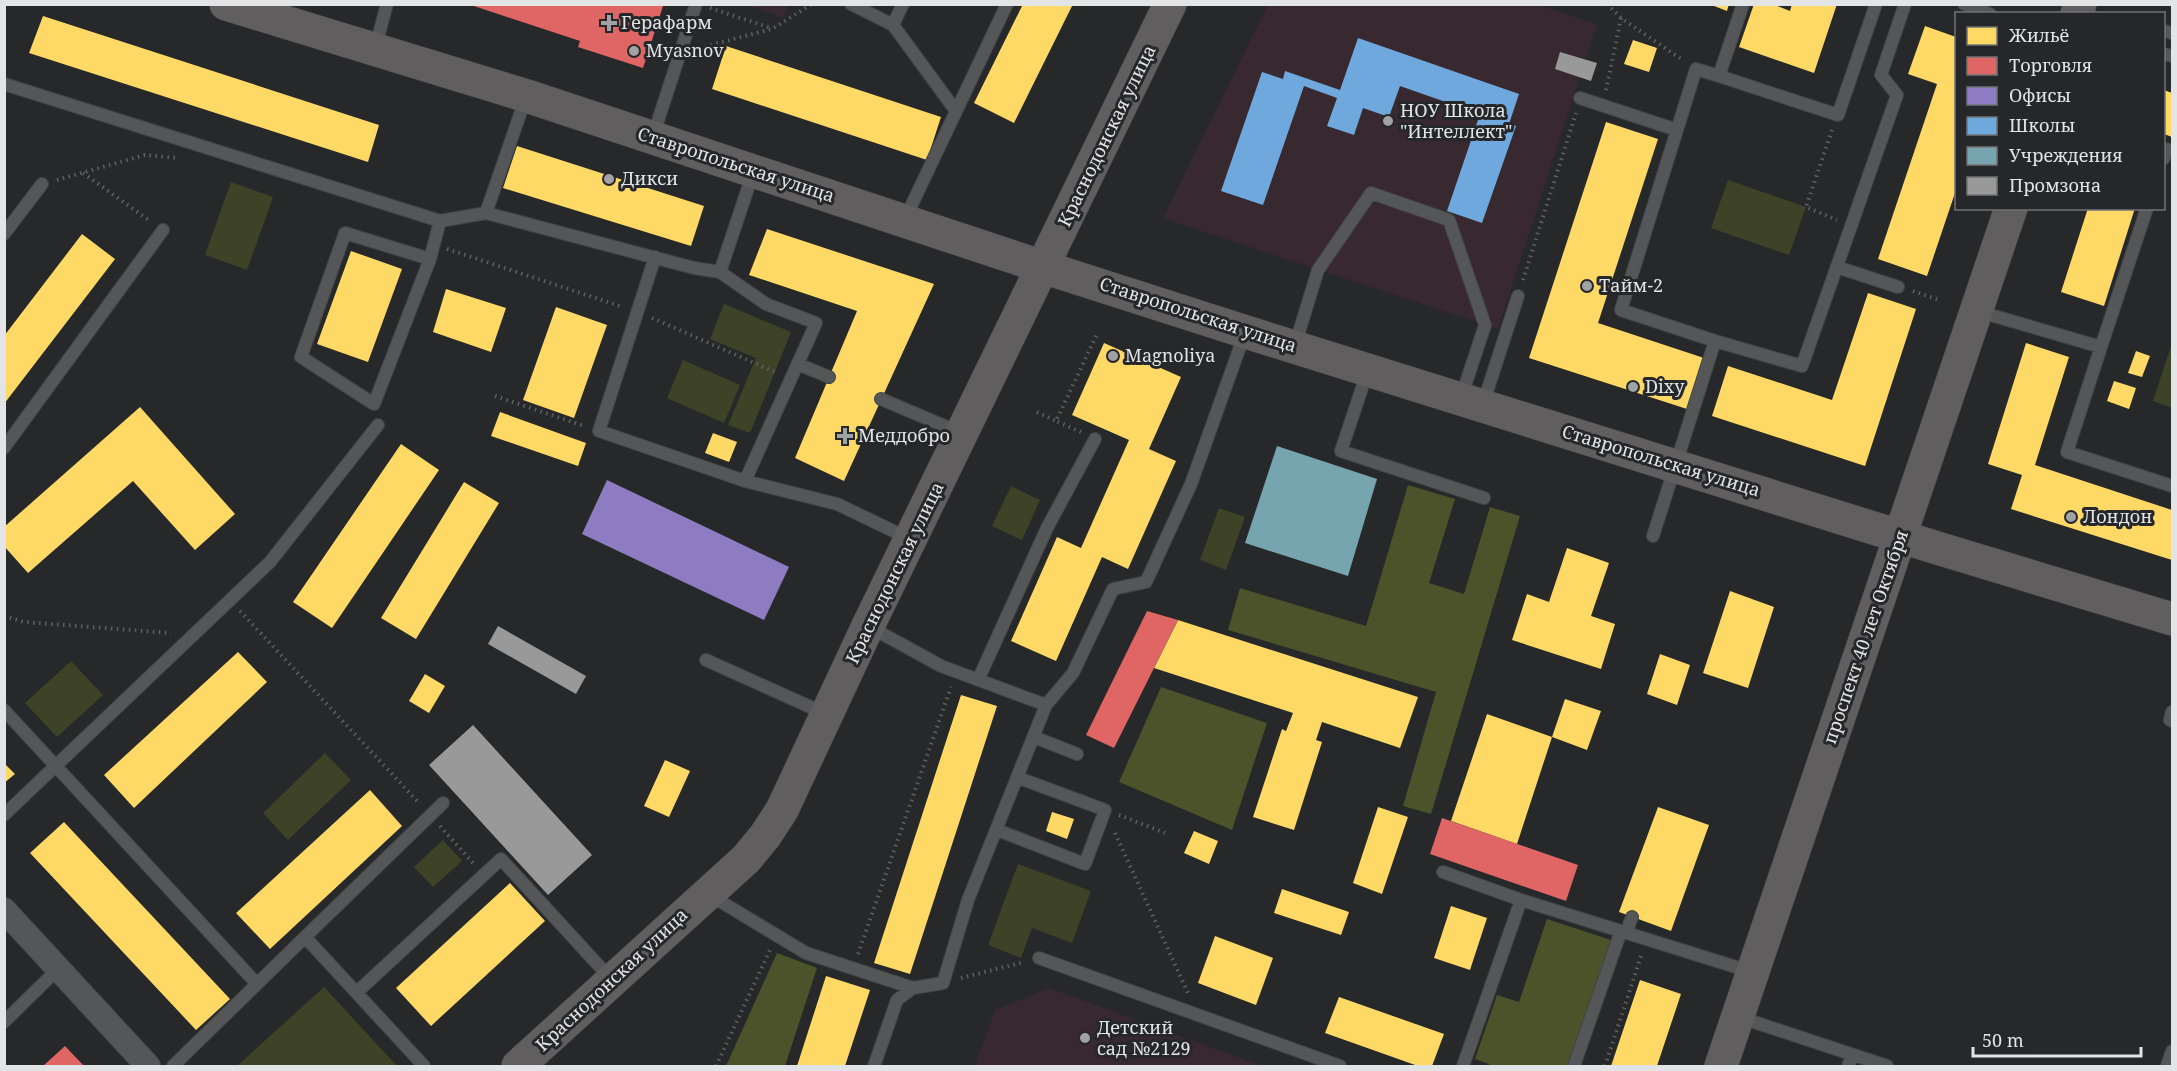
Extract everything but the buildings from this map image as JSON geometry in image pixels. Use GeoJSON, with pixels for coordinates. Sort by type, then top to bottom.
{"type":"FeatureCollection","features":[{"type":"Feature","properties":{"kind":"main road","name":"Ставропольская улица"},"geometry":{"type":"LineString","coordinates":[[225,4],[527,96],[1246,332],[2172,619]]}},
{"type":"Feature","properties":{"kind":"main road","name":"Краснодонская улица"},"geometry":{"type":"LineString","coordinates":[[518,1066],[746,859],[782,810],[868,626],[1170,4]]}},
{"type":"Feature","properties":{"kind":"main road","name":"проспект 40 лет Октября"},"geometry":{"type":"LineString","coordinates":[[1721,1066],[2010,210]]}},
{"type":"Feature","properties":{"kind":"street"},"geometry":{"type":"LineString","coordinates":[[4,910],[148,1066]]}},
{"type":"Feature","properties":{"kind":"lane"},"geometry":{"type":"LineString","coordinates":[[375,50],[387,4]]}},
{"type":"Feature","properties":{"kind":"lane"},"geometry":{"type":"LineString","coordinates":[[652,137],[698,4]]}},
{"type":"Feature","properties":{"kind":"lane"},"geometry":{"type":"LineString","coordinates":[[851,4],[893,25],[956,111]]}},
{"type":"Feature","properties":{"kind":"lane"},"geometry":{"type":"LineString","coordinates":[[893,25],[903,4]]}},
{"type":"Feature","properties":{"kind":"lane"},"geometry":{"type":"LineString","coordinates":[[904,220],[1007,4]]}},
{"type":"Feature","properties":{"kind":"lane"},"geometry":{"type":"LineString","coordinates":[[1719,76],[1743,4]]}},
{"type":"Feature","properties":{"kind":"lane"},"geometry":{"type":"LineString","coordinates":[[1876,4],[1838,115],[1696,69],[1622,310],[1715,341],[1803,366],[1897,95],[1881,75],[1905,4]]}},
{"type":"Feature","properties":{"kind":"lane"},"geometry":{"type":"LineString","coordinates":[[1964,4],[1985,12]]}},
{"type":"Feature","properties":{"kind":"lane"},"geometry":{"type":"LineString","coordinates":[[4,84],[440,221],[486,213],[694,268],[720,272],[766,304],[816,323],[745,481]]}},
{"type":"Feature","properties":{"kind":"lane"},"geometry":{"type":"LineString","coordinates":[[486,213],[527,96]]}},
{"type":"Feature","properties":{"kind":"lane"},"geometry":{"type":"LineString","coordinates":[[1581,98],[1677,130]]}},
{"type":"Feature","properties":{"kind":"lane"},"geometry":{"type":"LineString","coordinates":[[720,272],[754,170]]}},
{"type":"Feature","properties":{"kind":"lane"},"geometry":{"type":"LineString","coordinates":[[4,234],[42,184]]}},
{"type":"Feature","properties":{"kind":"lane"},"geometry":{"type":"LineString","coordinates":[[1295,346],[1318,270],[1371,193],[1449,220],[1485,325],[1472,402]]}},
{"type":"Feature","properties":{"kind":"lane"},"geometry":{"type":"LineString","coordinates":[[2146,210],[2067,452],[2172,486]]}},
{"type":"Feature","properties":{"kind":"lane"},"geometry":{"type":"LineString","coordinates":[[430,259],[345,233],[301,357],[374,404],[430,259],[440,221]]}},
{"type":"Feature","properties":{"kind":"lane"},"geometry":{"type":"LineString","coordinates":[[4,448],[163,230]]}},
{"type":"Feature","properties":{"kind":"lane"},"geometry":{"type":"LineString","coordinates":[[655,257],[599,431],[745,481],[837,504],[911,539]]}},
{"type":"Feature","properties":{"kind":"lane"},"geometry":{"type":"LineString","coordinates":[[1837,267],[1898,287]]}},
{"type":"Feature","properties":{"kind":"lane"},"geometry":{"type":"LineString","coordinates":[[1472,402],[1518,296]]}},
{"type":"Feature","properties":{"kind":"lane"},"geometry":{"type":"LineString","coordinates":[[1977,311],[2101,347]]}},
{"type":"Feature","properties":{"kind":"lane"},"geometry":{"type":"LineString","coordinates":[[874,1066],[897,1000],[913,988],[943,983],[968,900],[1019,778],[1046,705],[1073,673],[1113,589],[1146,582],[1191,484],[1246,332]]}},
{"type":"Feature","properties":{"kind":"lane"},"geometry":{"type":"LineString","coordinates":[[1653,536],[1715,341]]}},
{"type":"Feature","properties":{"kind":"lane"},"geometry":{"type":"LineString","coordinates":[[798,364],[829,377]]}},
{"type":"Feature","properties":{"kind":"lane"},"geometry":{"type":"LineString","coordinates":[[1368,369],[1341,451],[1484,498]]}},
{"type":"Feature","properties":{"kind":"lane"},"geometry":{"type":"LineString","coordinates":[[881,399],[962,434]]}},
{"type":"Feature","properties":{"kind":"lane"},"geometry":{"type":"LineString","coordinates":[[4,815],[270,562],[378,425]]}},
{"type":"Feature","properties":{"kind":"lane"},"geometry":{"type":"LineString","coordinates":[[978,680],[1047,528],[1095,439]]}},
{"type":"Feature","properties":{"kind":"lane"},"geometry":{"type":"LineString","coordinates":[[868,626],[941,666],[1046,705]]}},
{"type":"Feature","properties":{"kind":"lane"},"geometry":{"type":"LineString","coordinates":[[706,660],[827,714]]}},
{"type":"Feature","properties":{"kind":"lane"},"geometry":{"type":"LineString","coordinates":[[4,710],[257,984]]}},
{"type":"Feature","properties":{"kind":"lane"},"geometry":{"type":"LineString","coordinates":[[2172,712],[2170,720],[2172,721]]}},
{"type":"Feature","properties":{"kind":"lane"},"geometry":{"type":"LineString","coordinates":[[1034,737],[1077,754]]}},
{"type":"Feature","properties":{"kind":"lane"},"geometry":{"type":"LineString","coordinates":[[997,830],[1085,864],[1105,810],[1019,778]]}},
{"type":"Feature","properties":{"kind":"lane"},"geometry":{"type":"LineString","coordinates":[[172,1066],[443,803]]}},
{"type":"Feature","properties":{"kind":"lane"},"geometry":{"type":"LineString","coordinates":[[357,993],[501,859],[612,980]]}},
{"type":"Feature","properties":{"kind":"lane"},"geometry":{"type":"LineString","coordinates":[[1443,872],[1521,900],[1753,972]]}},
{"type":"Feature","properties":{"kind":"lane"},"geometry":{"type":"LineString","coordinates":[[707,893],[806,953],[913,988]]}},
{"type":"Feature","properties":{"kind":"lane"},"geometry":{"type":"LineString","coordinates":[[1464,1066],[1521,900]]}},
{"type":"Feature","properties":{"kind":"lane"},"geometry":{"type":"LineString","coordinates":[[1574,1066],[1623,932],[1632,917]]}},
{"type":"Feature","properties":{"kind":"lane"},"geometry":{"type":"LineString","coordinates":[[305,937],[424,1066]]}},
{"type":"Feature","properties":{"kind":"lane"},"geometry":{"type":"LineString","coordinates":[[1039,958],[1340,1066]]}},
{"type":"Feature","properties":{"kind":"lane"},"geometry":{"type":"LineString","coordinates":[[4,1022],[58,969]]}},
{"type":"Feature","properties":{"kind":"lane"},"geometry":{"type":"LineString","coordinates":[[1738,1016],[1850,1061],[1887,1066]]}},
{"type":"Feature","properties":{"kind":"lane"},"geometry":{"type":"LineString","coordinates":[[2167,1066],[2172,1051]]}},
{"type":"Feature","properties":{"kind":"path"},"geometry":{"type":"LineString","coordinates":[[698,4],[772,29]]}},
{"type":"Feature","properties":{"kind":"path"},"geometry":{"type":"LineString","coordinates":[[680,52],[772,29],[812,4]]}},
{"type":"Feature","properties":{"kind":"path"},"geometry":{"type":"LineString","coordinates":[[1608,4],[1621,18],[1696,69]]}},
{"type":"Feature","properties":{"kind":"path"},"geometry":{"type":"LineString","coordinates":[[1603,106],[1621,18]]}},
{"type":"Feature","properties":{"kind":"path"},"geometry":{"type":"LineString","coordinates":[[1518,296],[1581,98]]}},
{"type":"Feature","properties":{"kind":"path"},"geometry":{"type":"LineString","coordinates":[[1838,115],[1806,207],[1851,226]]}},
{"type":"Feature","properties":{"kind":"path"},"geometry":{"type":"LineString","coordinates":[[42,184],[145,155],[180,159]]}},
{"type":"Feature","properties":{"kind":"path"},"geometry":{"type":"LineString","coordinates":[[82,173],[163,230]]}},
{"type":"Feature","properties":{"kind":"path"},"geometry":{"type":"LineString","coordinates":[[434,244],[638,312],[792,379]]}},
{"type":"Feature","properties":{"kind":"path"},"geometry":{"type":"LineString","coordinates":[[1898,287],[1940,300]]}},
{"type":"Feature","properties":{"kind":"path"},"geometry":{"type":"LineString","coordinates":[[1056,421],[1098,332]]}},
{"type":"Feature","properties":{"kind":"path"},"geometry":{"type":"LineString","coordinates":[[495,396],[599,431]]}},
{"type":"Feature","properties":{"kind":"path"},"geometry":{"type":"LineString","coordinates":[[1037,412],[1095,439]]}},
{"type":"Feature","properties":{"kind":"path"},"geometry":{"type":"LineString","coordinates":[[231,601],[484,875]]}},
{"type":"Feature","properties":{"kind":"path"},"geometry":{"type":"LineString","coordinates":[[4,616],[24,622],[195,635]]}},
{"type":"Feature","properties":{"kind":"path"},"geometry":{"type":"LineString","coordinates":[[853,968],[957,672]]}},
{"type":"Feature","properties":{"kind":"path"},"geometry":{"type":"LineString","coordinates":[[1105,810],[1165,833]]}},
{"type":"Feature","properties":{"kind":"path"},"geometry":{"type":"LineString","coordinates":[[1105,810],[1198,1015]]}},
{"type":"Feature","properties":{"kind":"path"},"geometry":{"type":"LineString","coordinates":[[716,1066],[776,936]]}},
{"type":"Feature","properties":{"kind":"path"},"geometry":{"type":"LineString","coordinates":[[1605,1066],[1647,940]]}},
{"type":"Feature","properties":{"kind":"path"},"geometry":{"type":"LineString","coordinates":[[943,983],[1039,958]]}},
{"type":"Feature","properties":{"kind":"shaded area"},"geometry":{"type":"Polygon","coordinates":[[[788,4],[783,18],[746,5],[788,4]]]}},
{"type":"Feature","properties":{"kind":"shaded area","name":"НОУ Школа \"Интеллект\""},"geometry":{"type":"Polygon","coordinates":[[[1268,5],[1539,5],[1597,24],[1498,329],[1163,218],[1268,5]]]}},
{"type":"Feature","properties":{"kind":"shaded area","name":"Детский сад №2129"},"geometry":{"type":"Polygon","coordinates":[[[1049,988],[1262,1066],[975,1066],[995,1010],[1049,988]]]}},
{"type":"Feature","properties":{"kind":"green space"},"geometry":{"type":"Polygon","coordinates":[[[1728,180],[1806,207],[1789,255],[1711,228],[1728,180]]]}},
{"type":"Feature","properties":{"kind":"green space"},"geometry":{"type":"Polygon","coordinates":[[[231,182],[273,197],[247,270],[205,255],[231,182]]]}},
{"type":"Feature","properties":{"kind":"green space"},"geometry":{"type":"Polygon","coordinates":[[[724,304],[791,332],[750,433],[728,425],[756,358],[710,339],[724,304]]]}},
{"type":"Feature","properties":{"kind":"green space"},"geometry":{"type":"Polygon","coordinates":[[[2172,343],[2172,408],[2153,401],[2172,343]]]}},
{"type":"Feature","properties":{"kind":"green space"},"geometry":{"type":"Polygon","coordinates":[[[683,360],[740,385],[724,423],[667,398],[683,360]]]}},
{"type":"Feature","properties":{"kind":"green space"},"geometry":{"type":"Polygon","coordinates":[[[1408,485],[1455,499],[1429,583],[1464,594],[1490,507],[1520,516],[1431,814],[1403,806],[1436,692],[1228,630],[1240,588],[1366,626],[1408,485]]]}},
{"type":"Feature","properties":{"kind":"green space"},"geometry":{"type":"Polygon","coordinates":[[[1011,486],[1040,500],[1022,540],[992,526],[1011,486]]]}},
{"type":"Feature","properties":{"kind":"green space"},"geometry":{"type":"Polygon","coordinates":[[[1219,508],[1245,517],[1226,570],[1200,560],[1219,508]]]}},
{"type":"Feature","properties":{"kind":"green space"},"geometry":{"type":"Polygon","coordinates":[[[71,661],[103,695],[57,737],[25,703],[71,661]]]}},
{"type":"Feature","properties":{"kind":"green space"},"geometry":{"type":"Polygon","coordinates":[[[1161,687],[1267,723],[1232,830],[1119,782],[1161,687]]]}},
{"type":"Feature","properties":{"kind":"green space"},"geometry":{"type":"Polygon","coordinates":[[[325,753],[351,780],[288,840],[263,813],[325,753]]]}},
{"type":"Feature","properties":{"kind":"green space"},"geometry":{"type":"Polygon","coordinates":[[[443,840],[462,861],[433,887],[414,867],[443,840]]]}},
{"type":"Feature","properties":{"kind":"green space"},"geometry":{"type":"Polygon","coordinates":[[[1018,864],[1091,891],[1072,943],[1032,928],[1021,958],[988,945],[1018,864]]]}},
{"type":"Feature","properties":{"kind":"green space"},"geometry":{"type":"Polygon","coordinates":[[[1547,919],[1611,940],[1568,1066],[1488,1066],[1489,1064],[1475,1059],[1497,995],[1519,1002],[1547,919]]]}},
{"type":"Feature","properties":{"kind":"green space"},"geometry":{"type":"Polygon","coordinates":[[[777,953],[817,968],[785,1066],[726,1066],[777,953]]]}},
{"type":"Feature","properties":{"kind":"green space"},"geometry":{"type":"Polygon","coordinates":[[[324,987],[397,1066],[237,1066],[324,987]]]}},
{"type":"Feature","properties":{"kind":"place","name":"Герафарм"},"geometry":{"type":"Point","coordinates":[609,23]}},
{"type":"Feature","properties":{"kind":"place","name":"Myasnov"},"geometry":{"type":"Point","coordinates":[634,51]}},
{"type":"Feature","properties":{"kind":"place","name":"НОУ Школа \"Интеллект\""},"geometry":{"type":"Point","coordinates":[1388,121]}},
{"type":"Feature","properties":{"kind":"place","name":"Дикси"},"geometry":{"type":"Point","coordinates":[609,179]}},
{"type":"Feature","properties":{"kind":"place","name":"Тайм-2"},"geometry":{"type":"Point","coordinates":[1587,286]}},
{"type":"Feature","properties":{"kind":"place","name":"Magnoliya"},"geometry":{"type":"Point","coordinates":[1113,356]}},
{"type":"Feature","properties":{"kind":"place","name":"Dixy"},"geometry":{"type":"Point","coordinates":[1633,387]}},
{"type":"Feature","properties":{"kind":"place","name":"Меддобро"},"geometry":{"type":"Point","coordinates":[845,436]}},
{"type":"Feature","properties":{"kind":"place","name":"Лондон"},"geometry":{"type":"Point","coordinates":[2071,517]}},
{"type":"Feature","properties":{"kind":"place","name":"Детский сад №2129"},"geometry":{"type":"Point","coordinates":[1085,1038]}}]}
